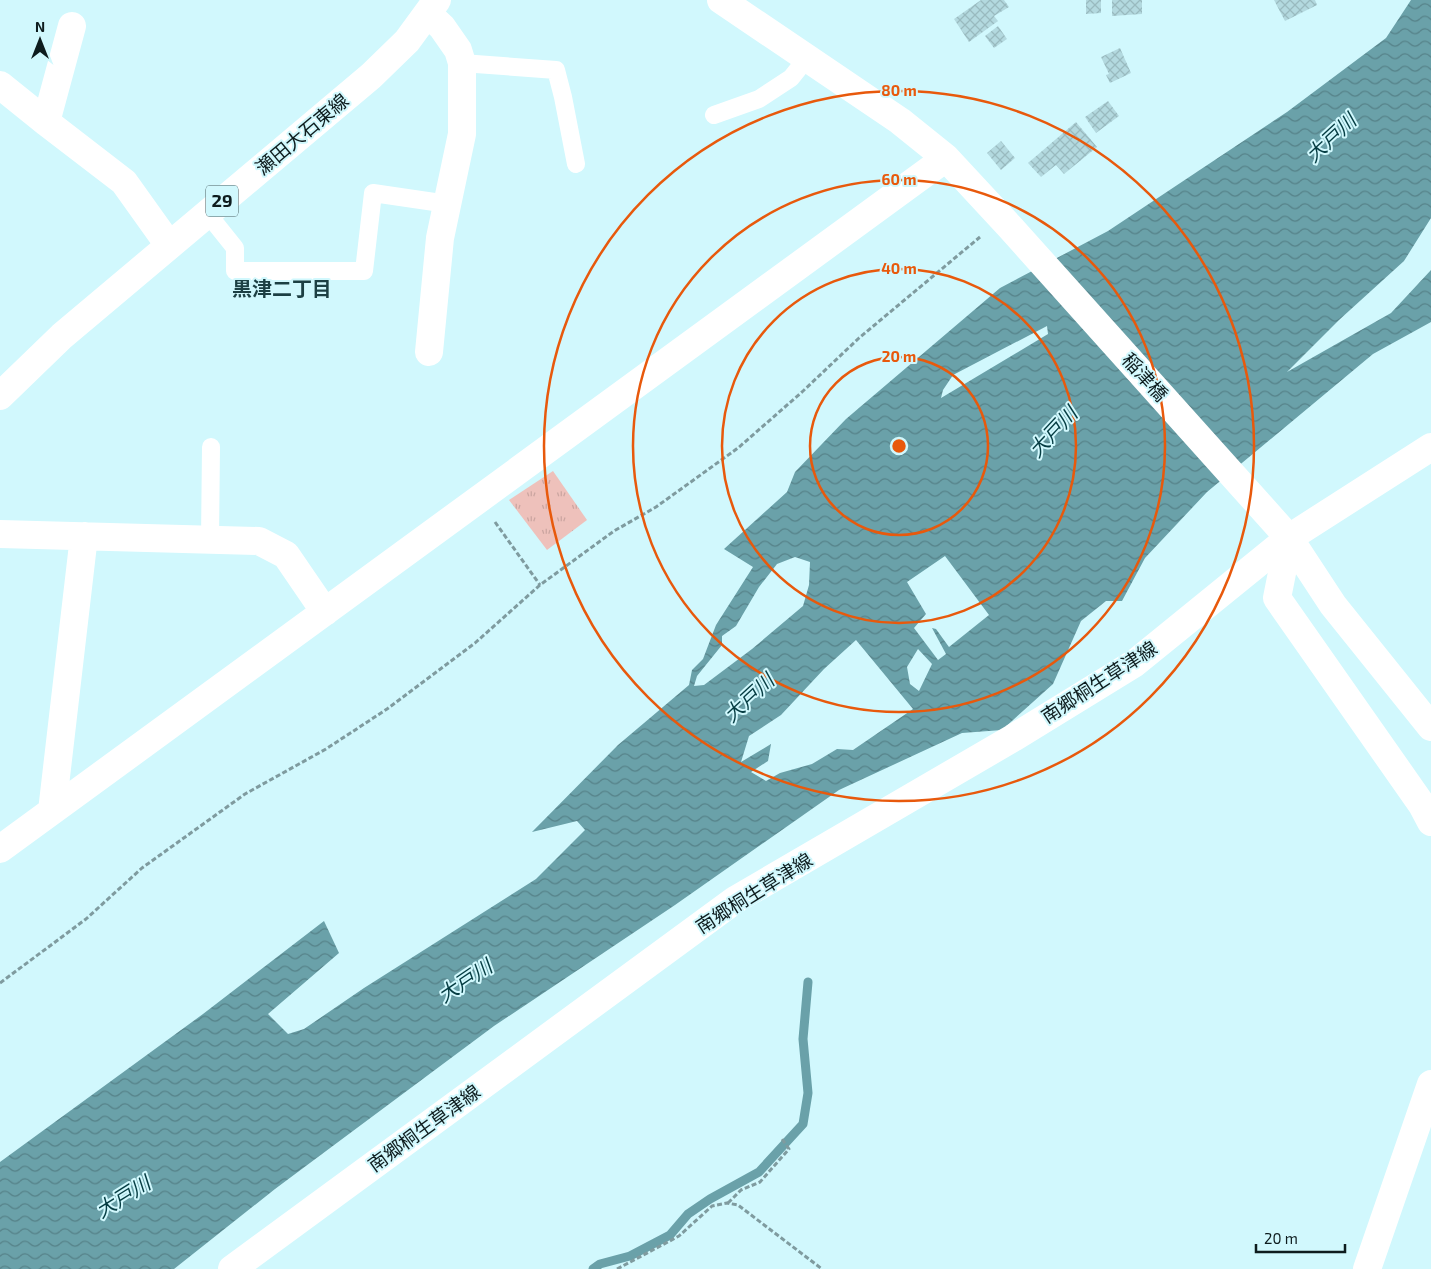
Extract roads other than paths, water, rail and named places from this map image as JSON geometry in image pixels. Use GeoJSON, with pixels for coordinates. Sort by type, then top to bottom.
{"type":"FeatureCollection","features":[{"type":"Feature","properties":{"kind":"street","name":"稲津橋"},"geometry":{"type":"LineString","coordinates":[[721,0],[900,121],[946,158],[1006,221],[1284,533]]}},
{"type":"Feature","properties":{"kind":"street"},"geometry":{"type":"LineString","coordinates":[[429,352],[440,238],[462,134],[462,63],[458,50],[442,27],[432,7]]}},
{"type":"Feature","properties":{"kind":"street","name":"瀬田大石東線"},"geometry":{"type":"LineString","coordinates":[[0,396],[62,336],[371,76],[407,41],[432,7]]}},
{"type":"Feature","properties":{"kind":"street"},"geometry":{"type":"LineString","coordinates":[[46,122],[72,26]]}},
{"type":"Feature","properties":{"kind":"street"},"geometry":{"type":"LineString","coordinates":[[0,85],[124,182],[169,245]]}},
{"type":"Feature","properties":{"kind":"street"},"geometry":{"type":"LineString","coordinates":[[0,849],[946,158]]}},
{"type":"Feature","properties":{"kind":"street","name":"南郷桐生草津線"},"geometry":{"type":"LineString","coordinates":[[232,1269],[735,900],[1014,738],[1135,663],[1284,533],[1431,447]]}},
{"type":"Feature","properties":{"kind":"street"},"geometry":{"type":"LineString","coordinates":[[1284,533],[1333,605],[1431,726]]}},
{"type":"Feature","properties":{"kind":"street"},"geometry":{"type":"LineString","coordinates":[[1284,533],[1277,598],[1422,805],[1431,822]]}},
{"type":"Feature","properties":{"kind":"street"},"geometry":{"type":"LineString","coordinates":[[0,534],[259,541],[286,555],[325,612]]}},
{"type":"Feature","properties":{"kind":"street"},"geometry":{"type":"LineString","coordinates":[[52,812],[84,536]]}},
{"type":"Feature","properties":{"kind":"street"},"geometry":{"type":"LineString","coordinates":[[1367,1269],[1431,1084]]}},
{"type":"Feature","properties":{"kind":"lane"},"geometry":{"type":"LineString","coordinates":[[714,115],[759,99],[790,78],[807,58]]}},
{"type":"Feature","properties":{"kind":"lane"},"geometry":{"type":"LineString","coordinates":[[462,63],[556,70],[576,164]]}},
{"type":"Feature","properties":{"kind":"lane"},"geometry":{"type":"LineString","coordinates":[[207,213],[235,248],[235,271],[364,271],[373,193],[448,204]]}},
{"type":"Feature","properties":{"kind":"lane"},"geometry":{"type":"LineString","coordinates":[[210,540],[211,447]]}},
{"type":"Feature","properties":{"kind":"water","name":"大戸川"},"geometry":{"type":"Polygon","coordinates":[[[1411,0],[1431,0],[1431,218],[1404,261],[1339,320],[1287,372],[1391,313],[1431,270],[1431,322],[1373,354],[1207,492],[1145,558],[1122,601],[1106,601],[1081,621],[1053,684],[1002,730],[962,733],[839,790],[675,905],[494,1026],[275,1189],[174,1269],[0,1269],[0,1162],[203,1014],[324,921],[339,953],[268,1014],[288,1034],[304,1029],[364,988],[536,879],[585,830],[577,821],[532,832],[618,745],[689,685],[692,670],[703,659],[716,625],[753,567],[724,549],[787,492],[795,472],[846,419],[1000,288],[1108,231],[1287,112],[1386,38],[1411,0]],[[1047,326],[953,375],[943,390],[941,398],[1048,334],[1047,326]],[[945,556],[907,582],[926,614],[914,628],[938,660],[946,654],[932,628],[936,629],[949,647],[989,615],[945,556]],[[795,557],[777,564],[759,587],[736,626],[722,636],[722,645],[697,676],[694,686],[704,685],[752,649],[803,606],[809,585],[810,562],[795,557]],[[856,640],[824,669],[781,715],[749,736],[741,762],[771,744],[768,761],[751,772],[766,781],[780,773],[812,764],[837,749],[853,750],[913,709],[856,640]],[[918,649],[907,667],[910,684],[919,691],[932,664],[918,649]]]}},
{"type":"Feature","properties":{"kind":"waterway"},"geometry":{"type":"LineString","coordinates":[[593,1269],[600,1264],[630,1256],[670,1235],[688,1214],[710,1199],[759,1172],[803,1124],[808,1093],[803,1039],[808,982]]}},
{"type":"Feature","properties":{"kind":"district","name":"黒津二丁目"},"geometry":{"type":"Point","coordinates":[282,289]}}]}
